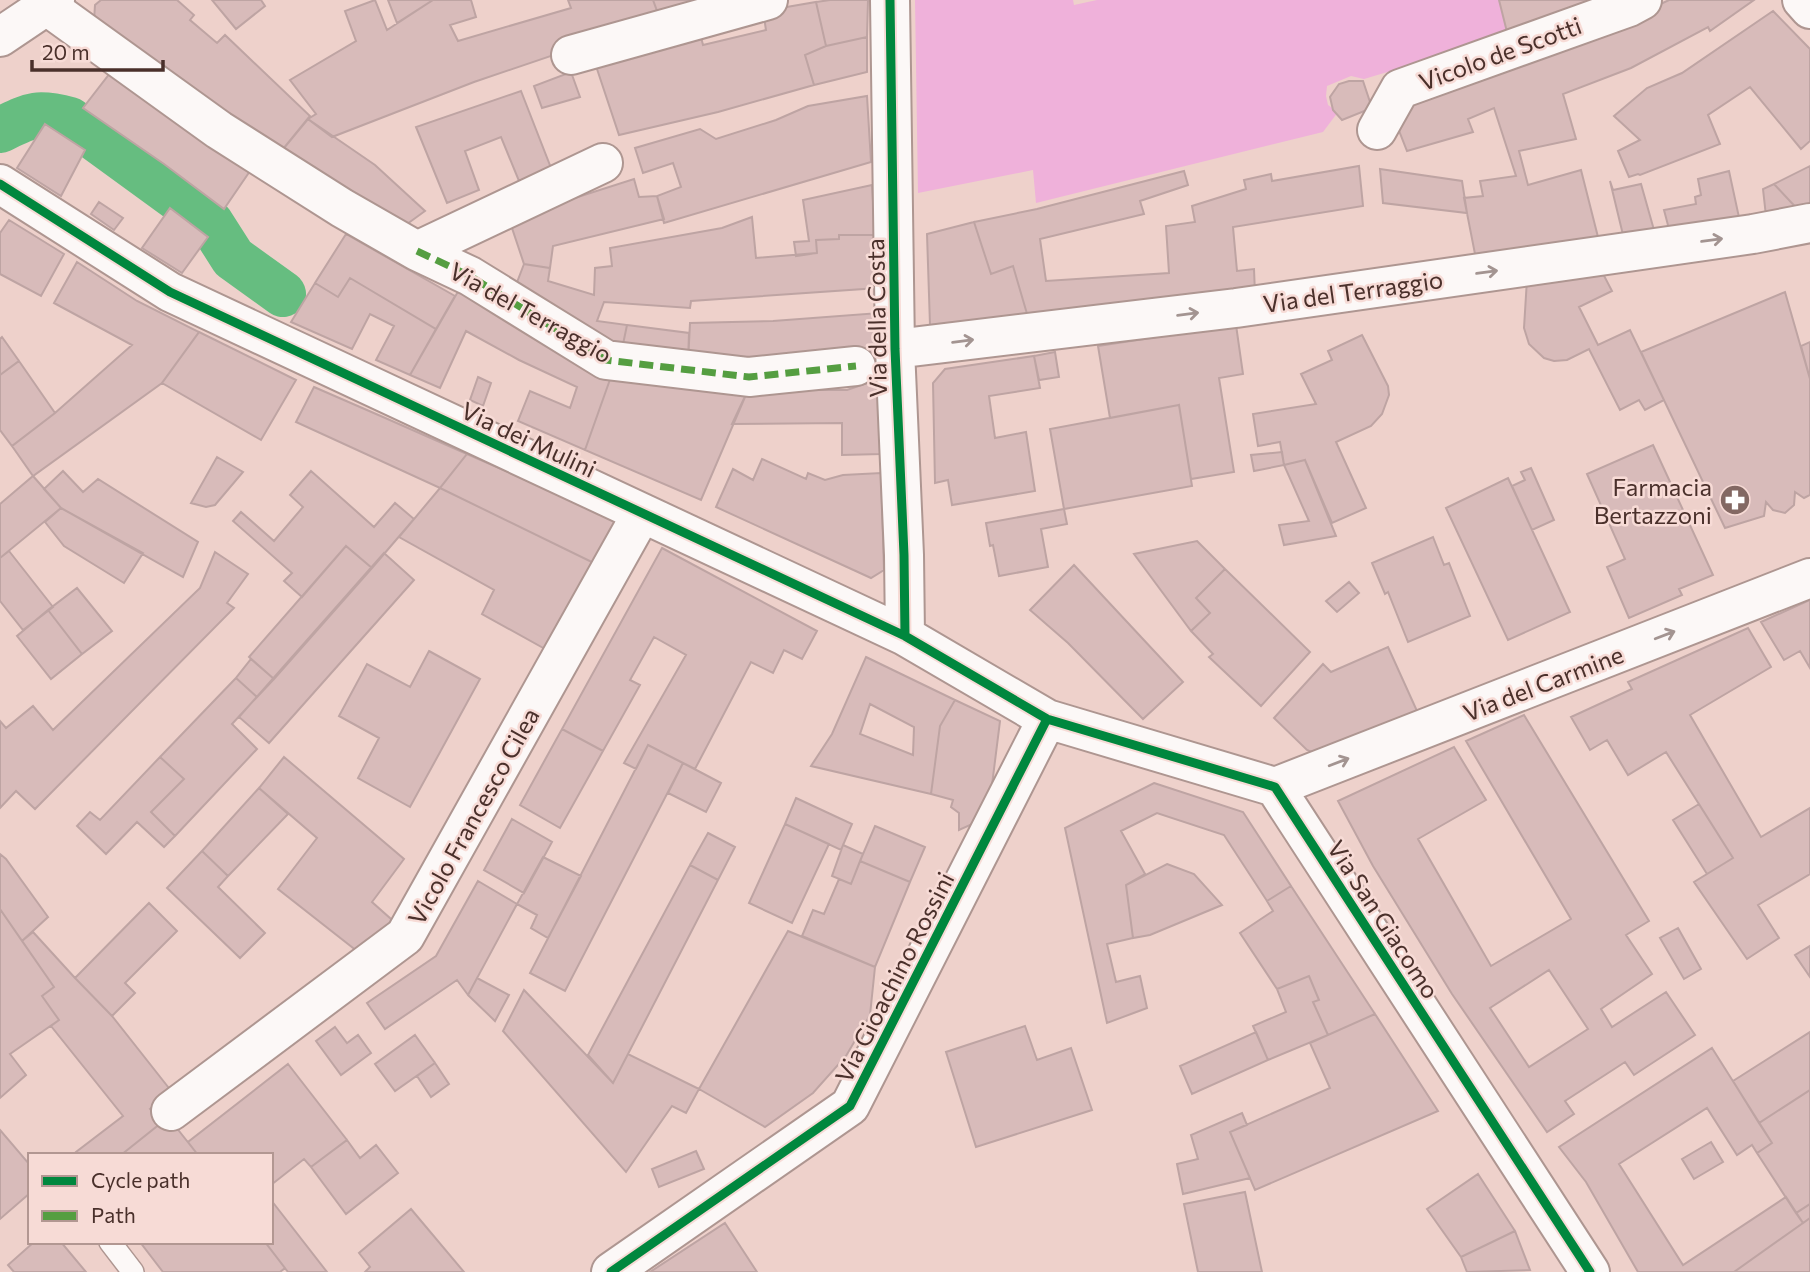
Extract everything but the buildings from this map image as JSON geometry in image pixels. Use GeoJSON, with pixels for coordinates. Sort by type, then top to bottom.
{"type":"FeatureCollection","features":[{"type":"Feature","properties":{"kind":"street"},"geometry":{"type":"LineString","coordinates":[[571,55],[768,0]]}},
{"type":"Feature","properties":{"kind":"street","name":"Via della Costa"},"geometry":{"type":"LineString","coordinates":[[890,0],[895,349],[905,636]]}},
{"type":"Feature","properties":{"kind":"street","name":"Vicolo de Scotti"},"geometry":{"type":"LineString","coordinates":[[1377,130],[1400,89],[1642,0]]}},
{"type":"Feature","properties":{"kind":"street"},"geometry":{"type":"LineString","coordinates":[[1802,0],[1810,9]]}},
{"type":"Feature","properties":{"kind":"street"},"geometry":{"type":"LineString","coordinates":[[0,37],[51,3]]}},
{"type":"Feature","properties":{"kind":"street","name":"Via del Terraggio"},"geometry":{"type":"LineString","coordinates":[[51,3],[219,130],[342,208],[417,251],[470,276],[606,360],[749,377],[856,366]]}},
{"type":"Feature","properties":{"kind":"street","name":"Via del Terraggio"},"geometry":{"type":"LineString","coordinates":[[417,251],[603,163]]}},
{"type":"Feature","properties":{"kind":"street","name":"Via dei Mulini"},"geometry":{"type":"LineString","coordinates":[[0,184],[170,292],[905,636],[1047,719]]}},
{"type":"Feature","properties":{"kind":"street","name":"Via del Terraggio"},"geometry":{"type":"LineString","coordinates":[[895,349],[1236,308],[1753,234],[1810,223]]}},
{"type":"Feature","properties":{"kind":"street","name":"Vicolo Francesco Cilea"},"geometry":{"type":"LineString","coordinates":[[171,1111],[405,936],[642,513]]}},
{"type":"Feature","properties":{"kind":"street","name":"Via del Carmine"},"geometry":{"type":"LineString","coordinates":[[1275,787],[1810,578]]}},
{"type":"Feature","properties":{"kind":"street"},"geometry":{"type":"LineString","coordinates":[[1047,719],[1275,787]]}},
{"type":"Feature","properties":{"kind":"street","name":"Via Gioachino Rossini"},"geometry":{"type":"LineString","coordinates":[[611,1272],[850,1106],[1047,719]]}},
{"type":"Feature","properties":{"kind":"street","name":"Via San Giacomo"},"geometry":{"type":"LineString","coordinates":[[1275,787],[1590,1272]]}},
{"type":"Feature","properties":{"kind":"lane"},"geometry":{"type":"LineString","coordinates":[[112,1244],[133,1272]]}},
{"type":"Feature","properties":{"kind":"shaded area"},"geometry":{"type":"Polygon","coordinates":[[[915,0],[1073,0],[1074,5],[1097,0],[1499,0],[1508,36],[1364,79],[1351,76],[1327,86],[1328,105],[1338,112],[1323,132],[1036,203],[1033,170],[918,193],[915,0]]]}},
{"type":"Feature","properties":{"kind":"waterway"},"geometry":{"type":"LineString","coordinates":[[0,130],[34,116],[70,120],[210,222],[233,258],[283,294]]}},
{"type":"Feature","properties":{"kind":"marked path"},"geometry":{"type":"LineString","coordinates":[[417,251],[470,276],[606,360],[749,377],[856,366]]}},
{"type":"Feature","properties":{"kind":"cycle path"},"geometry":{"type":"LineString","coordinates":[[890,0],[895,349],[905,636]]}},
{"type":"Feature","properties":{"kind":"cycle path"},"geometry":{"type":"LineString","coordinates":[[0,184],[170,292],[905,636],[1047,719],[1275,787],[1590,1272]]}},
{"type":"Feature","properties":{"kind":"cycle path"},"geometry":{"type":"LineString","coordinates":[[611,1272],[850,1106],[1047,719]]}},
{"type":"Feature","properties":{"kind":"place","name":"Farmacia Bertazzoni"},"geometry":{"type":"Point","coordinates":[1735,500]}}]}
